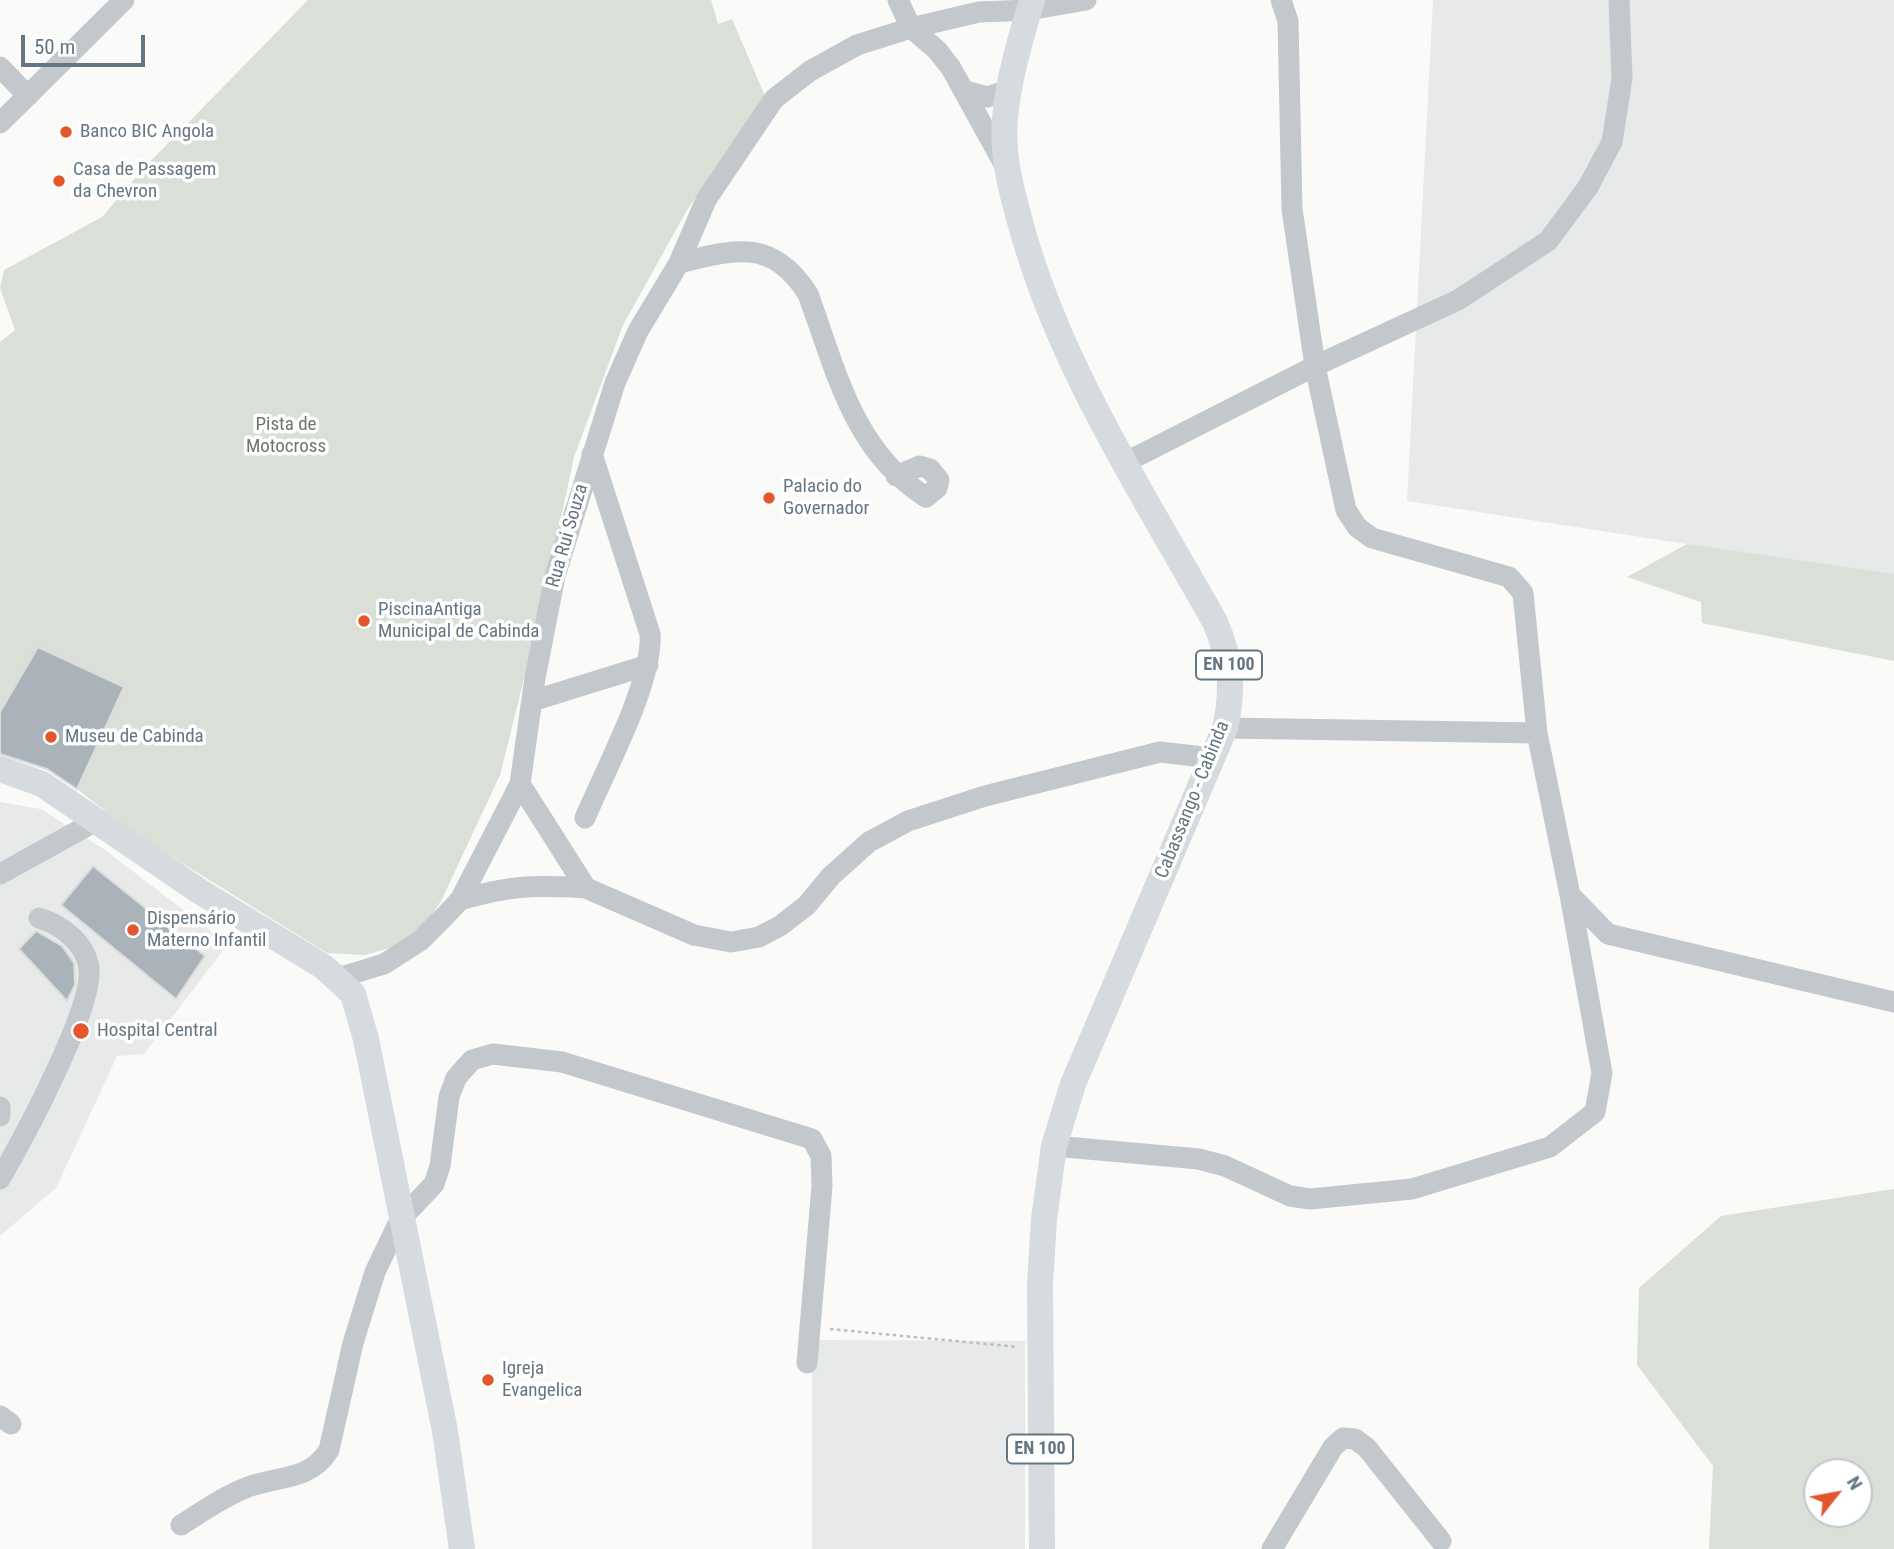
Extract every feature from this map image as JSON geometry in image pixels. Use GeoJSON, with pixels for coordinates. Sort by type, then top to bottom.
{"type":"FeatureCollection","features":[{"type":"Feature","properties":{"kind":"main road","name":"Cabassango - Cabinda"},"geometry":{"type":"LineString","coordinates":[[1030,5],[1009,90],[1005,119],[1008,172],[1029,253],[1052,315],[1126,462],[1215,622],[1227,651],[1231,700],[1225,728],[1073,1084],[1054,1146],[1044,1219],[1039,1349],[1042,1549]]}},
{"type":"Feature","properties":{"kind":"main road"},"geometry":{"type":"LineString","coordinates":[[0,769],[42,784],[199,891],[338,978],[353,994],[359,1010],[445,1432],[462,1549]]}},
{"type":"Feature","properties":{"kind":"street"},"geometry":{"type":"LineString","coordinates":[[0,123],[124,0]]}},
{"type":"Feature","properties":{"kind":"street"},"geometry":{"type":"LineString","coordinates":[[898,0],[911,28],[936,50],[965,91],[1008,172]]}},
{"type":"Feature","properties":{"kind":"street","name":"Rua Rui Souza"},"geometry":{"type":"LineString","coordinates":[[338,978],[384,964],[399,955],[419,940],[460,900],[520,784],[555,576],[615,383],[638,331],[679,262],[706,200],[774,99],[810,71],[857,45],[911,28],[979,12],[1086,0]]}},
{"type":"Feature","properties":{"kind":"street"},"geometry":{"type":"LineString","coordinates":[[1054,1146],[1199,1159],[1225,1166],[1290,1196],[1310,1199],[1412,1189],[1550,1147],[1595,1112],[1601,1073],[1570,895],[1537,733],[1523,593],[1509,577],[1372,538],[1357,527],[1346,510],[1315,366],[1292,209],[1288,21],[1281,0]]}},
{"type":"Feature","properties":{"kind":"street"},"geometry":{"type":"LineString","coordinates":[[1126,462],[1315,366],[1458,300],[1548,241],[1588,187],[1612,142],[1622,78],[1619,0]]}},
{"type":"Feature","properties":{"kind":"street"},"geometry":{"type":"LineString","coordinates":[[0,67],[28,96]]}},
{"type":"Feature","properties":{"kind":"street"},"geometry":{"type":"LineString","coordinates":[[965,91],[987,97],[1009,90]]}},
{"type":"Feature","properties":{"kind":"street"},"geometry":{"type":"LineString","coordinates":[[679,262],[735,249],[745,250],[780,262],[796,276],[808,294],[856,422],[884,464],[896,476]]}},
{"type":"Feature","properties":{"kind":"street"},"geometry":{"type":"LineString","coordinates":[[585,818],[649,666],[650,634],[592,454]]}},
{"type":"Feature","properties":{"kind":"street"},"geometry":{"type":"LineString","coordinates":[[532,701],[649,666]]}},
{"type":"Feature","properties":{"kind":"street"},"geometry":{"type":"LineString","coordinates":[[1225,728],[1537,733]]}},
{"type":"Feature","properties":{"kind":"street"},"geometry":{"type":"LineString","coordinates":[[460,900],[503,887],[529,885],[586,888],[694,935],[731,942],[759,937],[780,926],[807,905],[831,876],[869,842],[908,821],[985,796],[1160,752],[1212,758]]}},
{"type":"Feature","properties":{"kind":"street"},"geometry":{"type":"LineString","coordinates":[[520,784],[586,888]]}},
{"type":"Feature","properties":{"kind":"street"},"geometry":{"type":"LineString","coordinates":[[0,874],[96,821]]}},
{"type":"Feature","properties":{"kind":"street"},"geometry":{"type":"LineString","coordinates":[[1570,895],[1608,934],[1894,1002]]}},
{"type":"Feature","properties":{"kind":"street"},"geometry":{"type":"LineString","coordinates":[[0,1179],[32,1125],[86,994],[89,968],[82,950],[59,925],[39,918]]}},
{"type":"Feature","properties":{"kind":"street"},"geometry":{"type":"LineString","coordinates":[[181,1525],[248,1487],[306,1473],[321,1463],[328,1450],[354,1343],[375,1272],[400,1220],[434,1184],[440,1166],[449,1097],[456,1078],[472,1060],[493,1054],[562,1062],[812,1139],[821,1156],[822,1186],[807,1363]]}},
{"type":"Feature","properties":{"kind":"street"},"geometry":{"type":"LineString","coordinates":[[0,1107],[0,1116]]}},
{"type":"Feature","properties":{"kind":"street"},"geometry":{"type":"LineString","coordinates":[[1272,1549],[1323,1462],[1343,1438],[1355,1439],[1367,1447],[1441,1541]]}},
{"type":"Feature","properties":{"kind":"path"},"geometry":{"type":"LineString","coordinates":[[810,1325],[1039,1349]]}},
{"type":"Feature","properties":{"kind":"shaded area"},"geometry":{"type":"Polygon","coordinates":[[[1433,0],[1894,0],[1894,576],[1407,501],[1433,0]]]}},
{"type":"Feature","properties":{"kind":"shaded area","name":"Hospital Central"},"geometry":{"type":"Polygon","coordinates":[[[0,802],[41,809],[105,850],[228,944],[144,1054],[117,1056],[56,1188],[0,1236],[0,802]]]}},
{"type":"Feature","properties":{"kind":"shaded area"},"geometry":{"type":"Polygon","coordinates":[[[812,1340],[1025,1341],[1025,1549],[812,1549],[812,1340]]]}},
{"type":"Feature","properties":{"kind":"green space","name":"Pista de Motocross"},"geometry":{"type":"Polygon","coordinates":[[[308,0],[711,0],[718,24],[732,19],[765,96],[687,210],[623,325],[574,457],[542,607],[500,775],[442,899],[426,925],[397,946],[365,955],[327,953],[132,832],[77,789],[124,687],[38,648],[0,714],[0,342],[15,330],[0,288],[4,270],[102,217],[143,169],[308,0]]]}},
{"type":"Feature","properties":{"kind":"green space"},"geometry":{"type":"Polygon","coordinates":[[[1687,544],[1894,574],[1894,661],[1702,623],[1701,602],[1627,577],[1687,544]]]}},
{"type":"Feature","properties":{"kind":"green space"},"geometry":{"type":"Polygon","coordinates":[[[1894,1189],[1894,1549],[1709,1549],[1713,1466],[1637,1365],[1639,1288],[1721,1216],[1894,1189]]]}},
{"type":"Feature","properties":{"kind":"building","name":"Museu de Cabinda"},"geometry":{"type":"Polygon","coordinates":[[[38,647],[124,687],[77,789],[47,769],[0,754],[0,712],[38,647]]]}},
{"type":"Feature","properties":{"kind":"building","name":"Dispensário Materno Infantil"},"geometry":{"type":"Polygon","coordinates":[[[93,866],[205,956],[176,999],[61,905],[93,866]]]}},
{"type":"Feature","properties":{"kind":"building"},"geometry":{"type":"Polygon","coordinates":[[[36,931],[62,946],[74,963],[75,985],[67,1001],[19,949],[36,931]]]}},
{"type":"Feature","properties":{"kind":"place","name":"Banco BIC Angola"},"geometry":{"type":"Point","coordinates":[66,132]}},
{"type":"Feature","properties":{"kind":"place","name":"Casa de Passagem da Chevron"},"geometry":{"type":"Point","coordinates":[59,181]}},
{"type":"Feature","properties":{"kind":"place","name":"Palacio do Governador"},"geometry":{"type":"Point","coordinates":[769,498]}},
{"type":"Feature","properties":{"kind":"place","name":"PiscinaAntiga Municipal de Cabinda"},"geometry":{"type":"Point","coordinates":[364,621]}},
{"type":"Feature","properties":{"kind":"place","name":"Museu de Cabinda"},"geometry":{"type":"Point","coordinates":[51,737]}},
{"type":"Feature","properties":{"kind":"place","name":"Dispensário Materno Infantil"},"geometry":{"type":"Point","coordinates":[133,930]}},
{"type":"Feature","properties":{"kind":"place","name":"Hospital Central"},"geometry":{"type":"Point","coordinates":[81,1031]}},
{"type":"Feature","properties":{"kind":"place","name":"Igreja Evangelica"},"geometry":{"type":"Point","coordinates":[488,1380]}}]}
